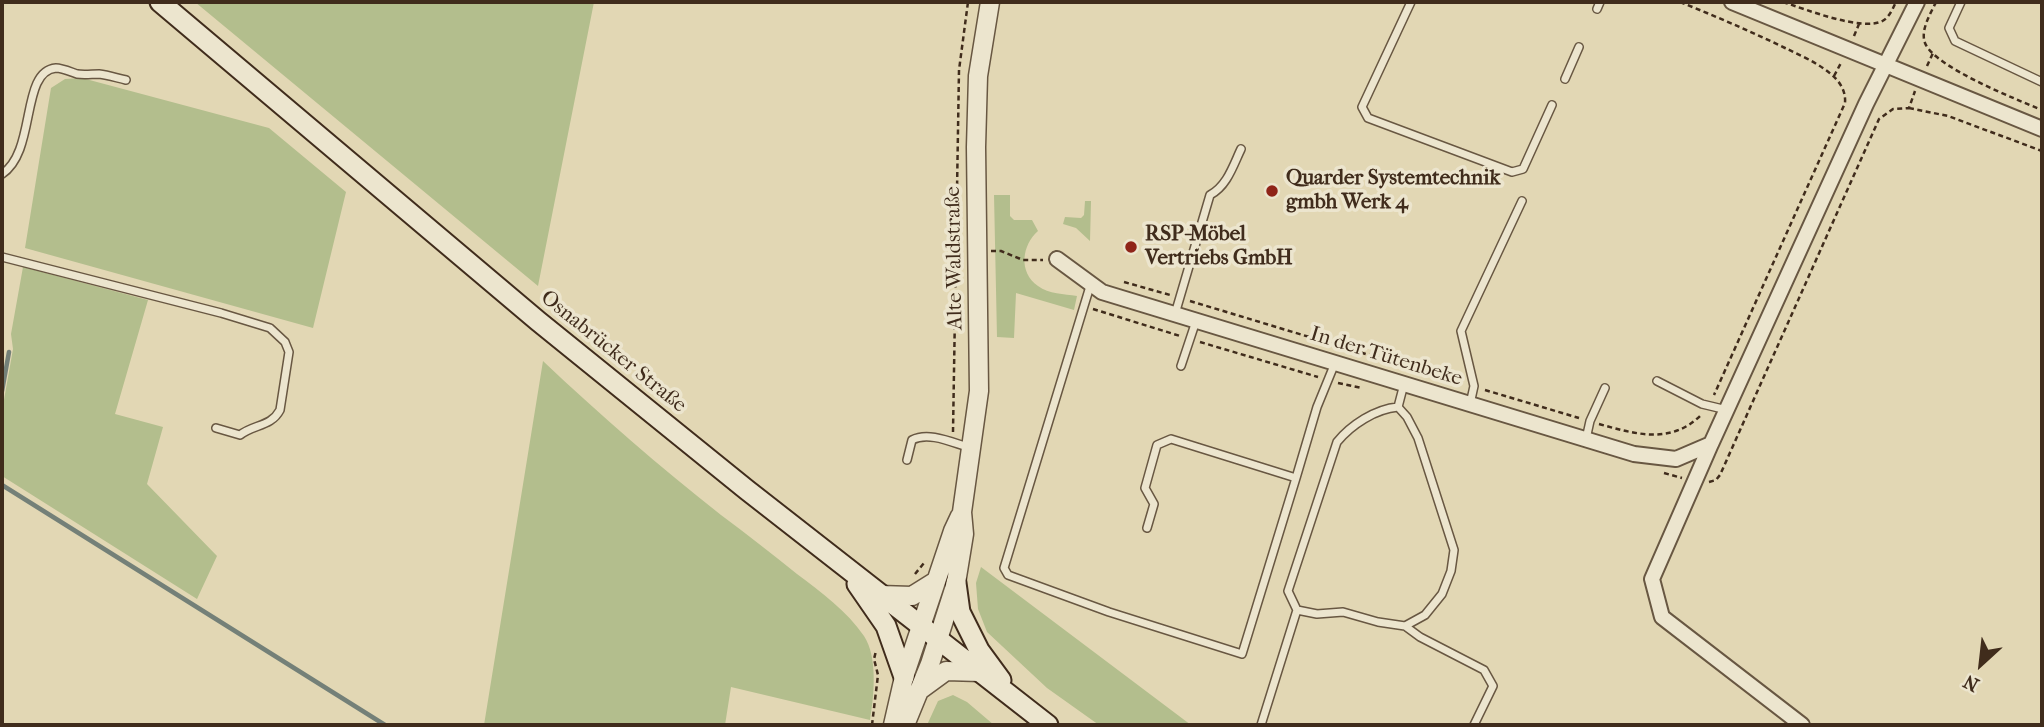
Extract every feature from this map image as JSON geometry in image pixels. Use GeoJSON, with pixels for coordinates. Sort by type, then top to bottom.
{"type":"FeatureCollection","features":[{"type":"Feature","properties":{"kind":"main road","name":"Osnabrücker Straße"},"geometry":{"type":"LineString","coordinates":[[160,2],[538,321],[847,569],[1048,725]]}},
{"type":"Feature","properties":{"kind":"main road"},"geometry":{"type":"LineString","coordinates":[[847,569],[886,626],[904,677]]}},
{"type":"Feature","properties":{"kind":"main road"},"geometry":{"type":"LineString","coordinates":[[956,583],[960,612],[979,650],[1013,698]]}},
{"type":"Feature","properties":{"kind":"street","name":"Alte Waldstraße"},"geometry":{"type":"LineString","coordinates":[[905,725],[920,690],[956,583],[964,534],[962,512],[979,391],[976,147],[978,76],[990,2]]}},
{"type":"Feature","properties":{"kind":"street"},"geometry":{"type":"LineString","coordinates":[[1732,2],[2042,129]]}},
{"type":"Feature","properties":{"kind":"street"},"geometry":{"type":"LineString","coordinates":[[1802,725],[1661,617],[1652,579],[1866,104],[1917,2]]}},
{"type":"Feature","properties":{"kind":"street","name":"In der Tütenbeke"},"geometry":{"type":"LineString","coordinates":[[1057,259],[1102,292],[1634,454],[1676,458],[1711,444]]}},
{"type":"Feature","properties":{"kind":"street","name":"Alte Waldstraße"},"geometry":{"type":"LineString","coordinates":[[892,725],[904,677],[953,531],[962,512]]}},
{"type":"Feature","properties":{"kind":"street"},"geometry":{"type":"LineString","coordinates":[[880,595],[912,596],[936,581]]}},
{"type":"Feature","properties":{"kind":"street"},"geometry":{"type":"LineString","coordinates":[[920,690],[946,671],[980,672]]}},
{"type":"Feature","properties":{"kind":"lane"},"geometry":{"type":"LineString","coordinates":[[1411,2],[1362,107],[1368,118],[1512,173],[1523,169],[1552,105]]}},
{"type":"Feature","properties":{"kind":"lane"},"geometry":{"type":"LineString","coordinates":[[1961,2],[1949,28],[1955,41],[2042,82]]}},
{"type":"Feature","properties":{"kind":"lane"},"geometry":{"type":"LineString","coordinates":[[1565,79],[1579,47]]}},
{"type":"Feature","properties":{"kind":"lane"},"geometry":{"type":"LineString","coordinates":[[2,174],[18,156],[37,80],[43,73],[56,68],[126,80]]}},
{"type":"Feature","properties":{"kind":"lane"},"geometry":{"type":"LineString","coordinates":[[1175,314],[1210,195],[1218,191],[1226,181],[1241,149]]}},
{"type":"Feature","properties":{"kind":"lane"},"geometry":{"type":"LineString","coordinates":[[1470,404],[1474,386],[1461,331],[1522,201]]}},
{"type":"Feature","properties":{"kind":"lane"},"geometry":{"type":"LineString","coordinates":[[2,257],[221,313],[270,328],[279,334],[289,352],[289,363],[277,416],[272,421],[252,426],[240,435],[216,428]]}},
{"type":"Feature","properties":{"kind":"lane"},"geometry":{"type":"LineString","coordinates":[[1091,283],[1004,568],[1008,575],[1109,612],[1242,654],[1317,407],[1335,363]]}},
{"type":"Feature","properties":{"kind":"lane"},"geometry":{"type":"LineString","coordinates":[[1181,366],[1196,321]]}},
{"type":"Feature","properties":{"kind":"lane"},"geometry":{"type":"LineString","coordinates":[[1657,381],[1708,406],[1727,410]]}},
{"type":"Feature","properties":{"kind":"lane"},"geometry":{"type":"LineString","coordinates":[[1398,407],[1404,384]]}},
{"type":"Feature","properties":{"kind":"lane"},"geometry":{"type":"LineString","coordinates":[[1585,439],[1605,388]]}},
{"type":"Feature","properties":{"kind":"lane"},"geometry":{"type":"LineString","coordinates":[[1261,725],[1297,610],[1288,591],[1337,442],[1345,432],[1363,420],[1387,408],[1398,407]]}},
{"type":"Feature","properties":{"kind":"lane"},"geometry":{"type":"LineString","coordinates":[[1398,407],[1407,417],[1418,438],[1454,550],[1451,571],[1442,594],[1425,615],[1405,626]]}},
{"type":"Feature","properties":{"kind":"lane"},"geometry":{"type":"LineString","coordinates":[[908,460],[912,440],[918,437],[943,439],[971,448]]}},
{"type":"Feature","properties":{"kind":"lane"},"geometry":{"type":"LineString","coordinates":[[1147,528],[1154,504],[1145,488],[1157,445],[1171,439],[1296,478]]}},
{"type":"Feature","properties":{"kind":"lane"},"geometry":{"type":"LineString","coordinates":[[1297,610],[1317,614],[1343,612],[1405,626],[1420,637],[1484,670],[1493,686],[1474,725]]}},
{"type":"Feature","properties":{"kind":"path"},"geometry":{"type":"LineString","coordinates":[[954,443],[952,416],[959,70],[968,2]]}},
{"type":"Feature","properties":{"kind":"path"},"geometry":{"type":"LineString","coordinates":[[1113,316],[1124,281],[1638,434],[1660,435],[1689,427],[1708,406],[1840,114],[1845,96],[1834,76],[1795,53],[1751,31],[1680,2]]}},
{"type":"Feature","properties":{"kind":"path"},"geometry":{"type":"LineString","coordinates":[[1783,2],[1809,11],[1872,25],[1884,21],[1896,2]]}},
{"type":"Feature","properties":{"kind":"path"},"geometry":{"type":"LineString","coordinates":[[1936,2],[1924,30],[1925,43],[1933,53],[1952,68],[2042,110]]}},
{"type":"Feature","properties":{"kind":"path"},"geometry":{"type":"LineString","coordinates":[[1909,108],[1933,53]]}},
{"type":"Feature","properties":{"kind":"path"},"geometry":{"type":"LineString","coordinates":[[1660,472],[1708,482],[1716,480],[1720,475],[1879,119],[1893,109],[1909,108],[1948,116],[2042,151]]}},
{"type":"Feature","properties":{"kind":"path"},"geometry":{"type":"LineString","coordinates":[[978,249],[1001,251],[1023,260],[1057,259]]}},
{"type":"Feature","properties":{"kind":"path"},"geometry":{"type":"LineString","coordinates":[[1083,306],[1342,385],[1369,389]]}},
{"type":"Feature","properties":{"kind":"path"},"geometry":{"type":"LineString","coordinates":[[912,596],[914,575],[928,556]]}},
{"type":"Feature","properties":{"kind":"path"},"geometry":{"type":"LineString","coordinates":[[872,725],[878,675],[875,653],[878,649],[894,644]]}},
{"type":"Feature","properties":{"kind":"green space"},"geometry":{"type":"Polygon","coordinates":[[[195,2],[594,2],[538,286],[195,2]]]}},
{"type":"Feature","properties":{"kind":"green space"},"geometry":{"type":"Polygon","coordinates":[[[82,78],[269,128],[346,192],[313,328],[25,248],[51,88],[65,79],[82,78]]]}},
{"type":"Feature","properties":{"kind":"green space"},"geometry":{"type":"Polygon","coordinates":[[[994,195],[1010,195],[1010,216],[1014,220],[1032,220],[1038,231],[1028,244],[1024,258],[1027,273],[1032,280],[1047,291],[1077,296],[1074,310],[1016,293],[1014,338],[997,337],[994,195]]]}},
{"type":"Feature","properties":{"kind":"green space"},"geometry":{"type":"Polygon","coordinates":[[[1085,201],[1091,201],[1090,241],[1076,228],[1063,224],[1065,217],[1081,218],[1084,215],[1085,201]]]}},
{"type":"Feature","properties":{"kind":"green space"},"geometry":{"type":"Polygon","coordinates":[[[23,267],[148,300],[115,414],[163,427],[147,484],[217,556],[197,599],[2,476],[2,411],[13,349],[11,334],[23,267]]]}},
{"type":"Feature","properties":{"kind":"green space"},"geometry":{"type":"Polygon","coordinates":[[[543,361],[653,459],[850,618],[864,636],[873,665],[874,688],[870,720],[731,687],[725,725],[484,725],[543,361]]]}},
{"type":"Feature","properties":{"kind":"green space"},"geometry":{"type":"Polygon","coordinates":[[[981,567],[1191,725],[1099,725],[1047,688],[987,632],[978,609],[976,583],[981,567]]]}},
{"type":"Feature","properties":{"kind":"green space"},"geometry":{"type":"Polygon","coordinates":[[[953,695],[967,702],[994,725],[927,725],[938,701],[953,695]]]}},
{"type":"Feature","properties":{"kind":"waterway"},"geometry":{"type":"LineString","coordinates":[[2,391],[9,352]]}},
{"type":"Feature","properties":{"kind":"waterway"},"geometry":{"type":"LineString","coordinates":[[2,485],[385,725]]}},
{"type":"Feature","properties":{"kind":"place","name":"Quarder Systemtechnik gmbh Werk 4"},"geometry":{"type":"Point","coordinates":[1272,191]}},
{"type":"Feature","properties":{"kind":"place","name":"RSP-Möbel Vertriebs GmbH"},"geometry":{"type":"Point","coordinates":[1131,247]}}]}
